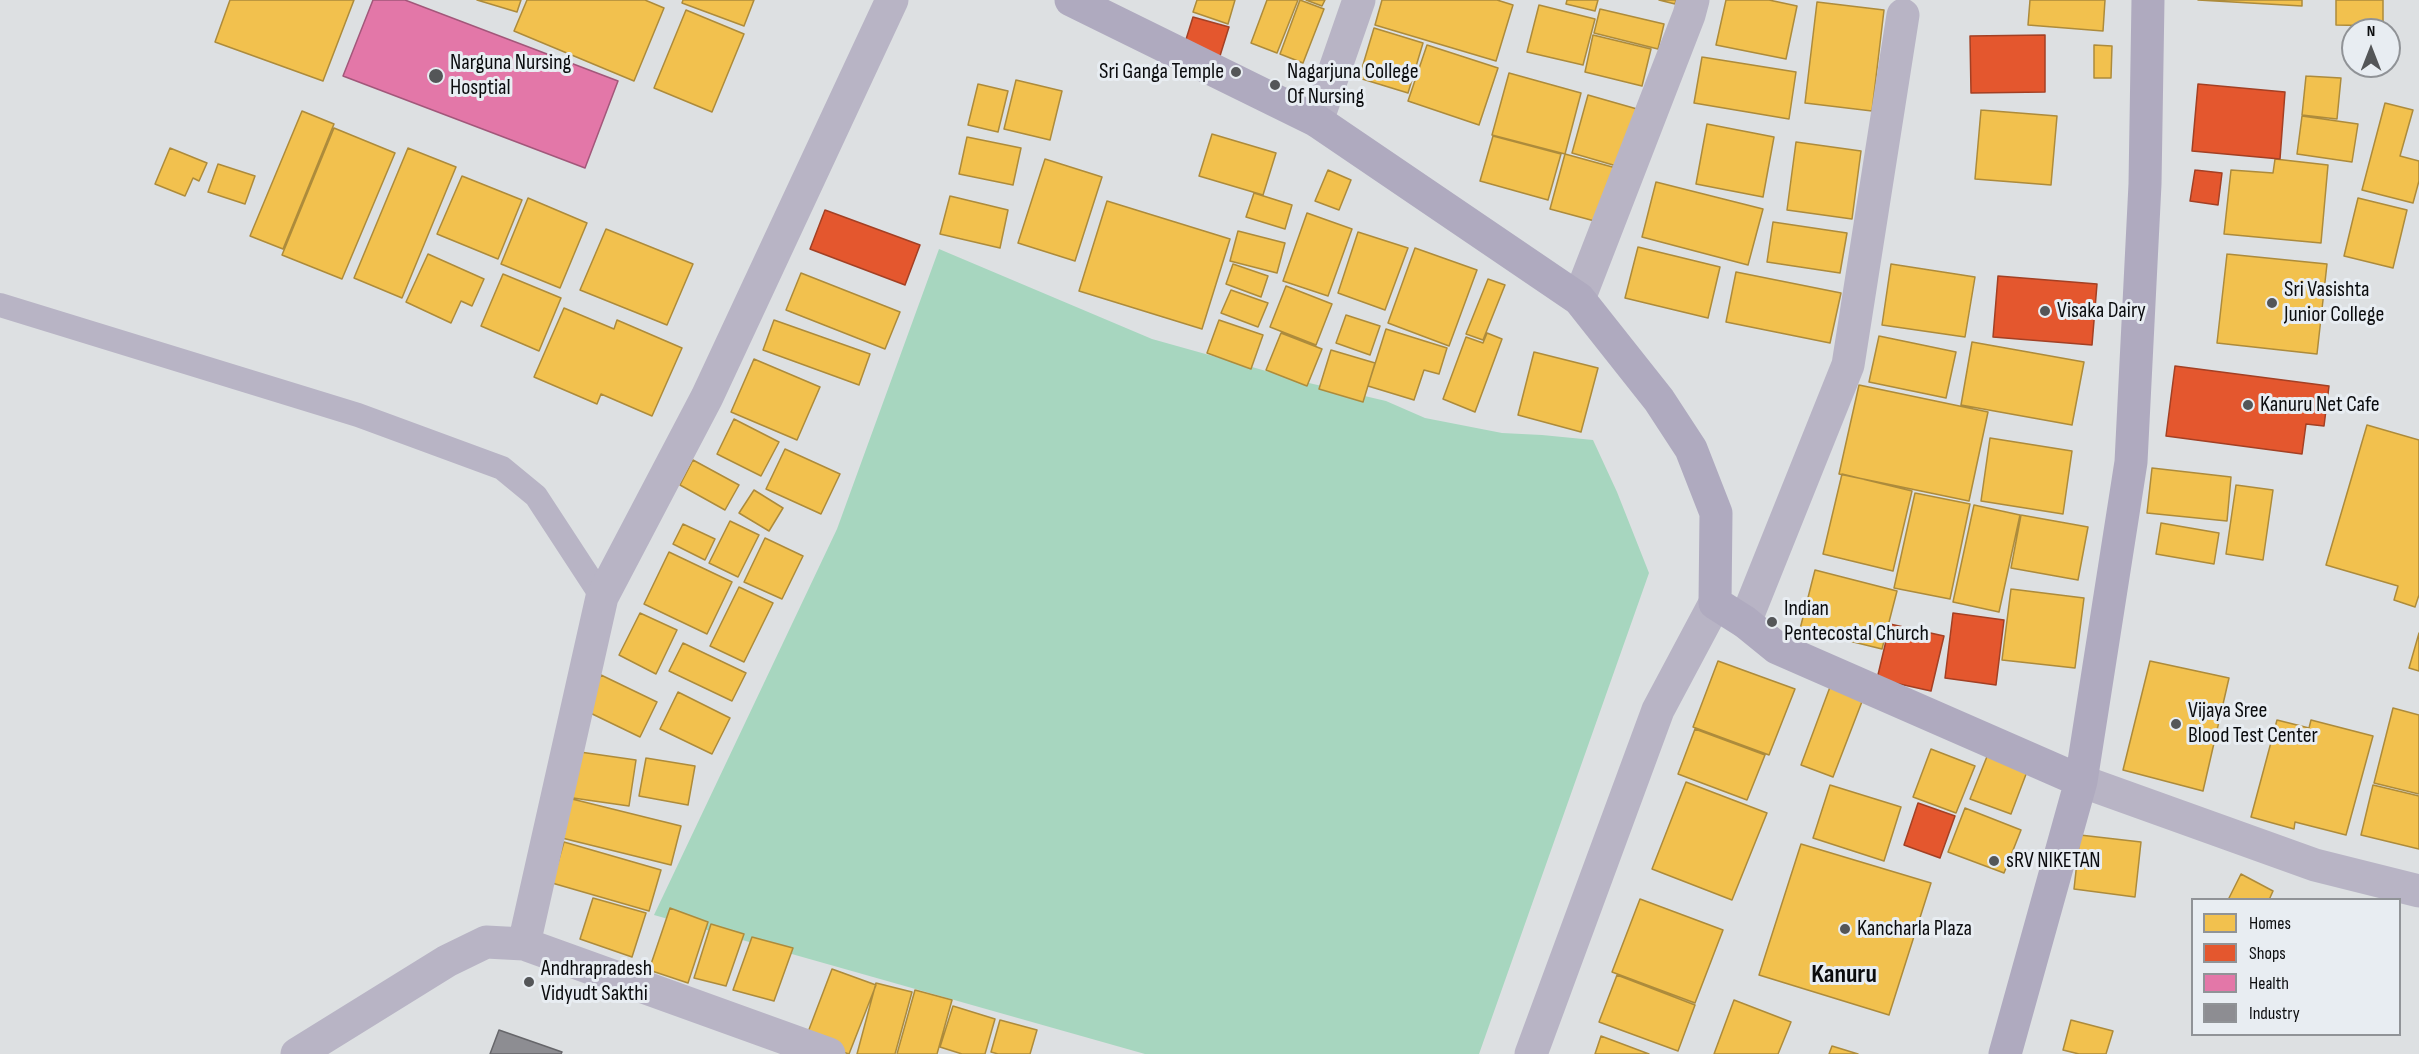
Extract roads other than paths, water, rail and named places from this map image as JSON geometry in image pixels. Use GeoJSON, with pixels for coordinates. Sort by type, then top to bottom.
{"type":"FeatureCollection","features":[{"type":"Feature","properties":{"kind":"street"},"geometry":{"type":"LineString","coordinates":[[524,944],[603,597],[707,397],[892,0]]}},
{"type":"Feature","properties":{"kind":"street"},"geometry":{"type":"LineString","coordinates":[[1071,0],[1317,121],[1579,299],[1659,400],[1691,448],[1716,513],[1715,603],[1658,710],[1531,1054]]}},
{"type":"Feature","properties":{"kind":"street"},"geometry":{"type":"LineString","coordinates":[[1317,121],[1359,0]]}},
{"type":"Feature","properties":{"kind":"street"},"geometry":{"type":"LineString","coordinates":[[1579,299],[1693,0]]}},
{"type":"Feature","properties":{"kind":"street"},"geometry":{"type":"LineString","coordinates":[[2005,1054],[2081,781],[2131,462],[2145,184],[2148,0]]}},
{"type":"Feature","properties":{"kind":"street"},"geometry":{"type":"LineString","coordinates":[[1745,622],[1848,365],[1903,15]]}},
{"type":"Feature","properties":{"kind":"street"},"geometry":{"type":"LineString","coordinates":[[1715,603],[1745,622],[1777,648],[2081,781],[2315,865],[2419,891]]}},
{"type":"Feature","properties":{"kind":"street"},"geometry":{"type":"LineString","coordinates":[[297,1054],[447,961],[486,942],[524,944],[780,1046],[829,1054]]}},
{"type":"Feature","properties":{"kind":"lane"},"geometry":{"type":"LineString","coordinates":[[0,305],[358,415],[502,468],[536,496],[603,597]]}},
{"type":"Feature","properties":{"kind":"place","name":"Sri Ganga Temple"},"geometry":{"type":"Point","coordinates":[1236,72]}},
{"type":"Feature","properties":{"kind":"place","name":"Narguna Nursing Hosptial"},"geometry":{"type":"Point","coordinates":[436,76]}},
{"type":"Feature","properties":{"kind":"place","name":"Nagarjuna College Of Nursing"},"geometry":{"type":"Point","coordinates":[1275,85]}},
{"type":"Feature","properties":{"kind":"place","name":"Sri Vasishta Junior College"},"geometry":{"type":"Point","coordinates":[2272,303]}},
{"type":"Feature","properties":{"kind":"place","name":"Visaka Dairy"},"geometry":{"type":"Point","coordinates":[2045,311]}},
{"type":"Feature","properties":{"kind":"place","name":"Kanuru Net Cafe"},"geometry":{"type":"Point","coordinates":[2248,405]}},
{"type":"Feature","properties":{"kind":"place","name":"Indian Pentecostal Church"},"geometry":{"type":"Point","coordinates":[1772,622]}},
{"type":"Feature","properties":{"kind":"place","name":"Vijaya Sree Blood Test Center"},"geometry":{"type":"Point","coordinates":[2176,724]}},
{"type":"Feature","properties":{"kind":"place","name":"sRV NIKETAN"},"geometry":{"type":"Point","coordinates":[1994,861]}},
{"type":"Feature","properties":{"kind":"place","name":"Kancharla Plaza"},"geometry":{"type":"Point","coordinates":[1845,929]}},
{"type":"Feature","properties":{"kind":"place","name":"Andhrapradesh Vidyudt Sakthi"},"geometry":{"type":"Point","coordinates":[529,982]}},
{"type":"Feature","properties":{"kind":"district","name":"Kanuru"},"geometry":{"type":"Point","coordinates":[1844,975]}}]}
